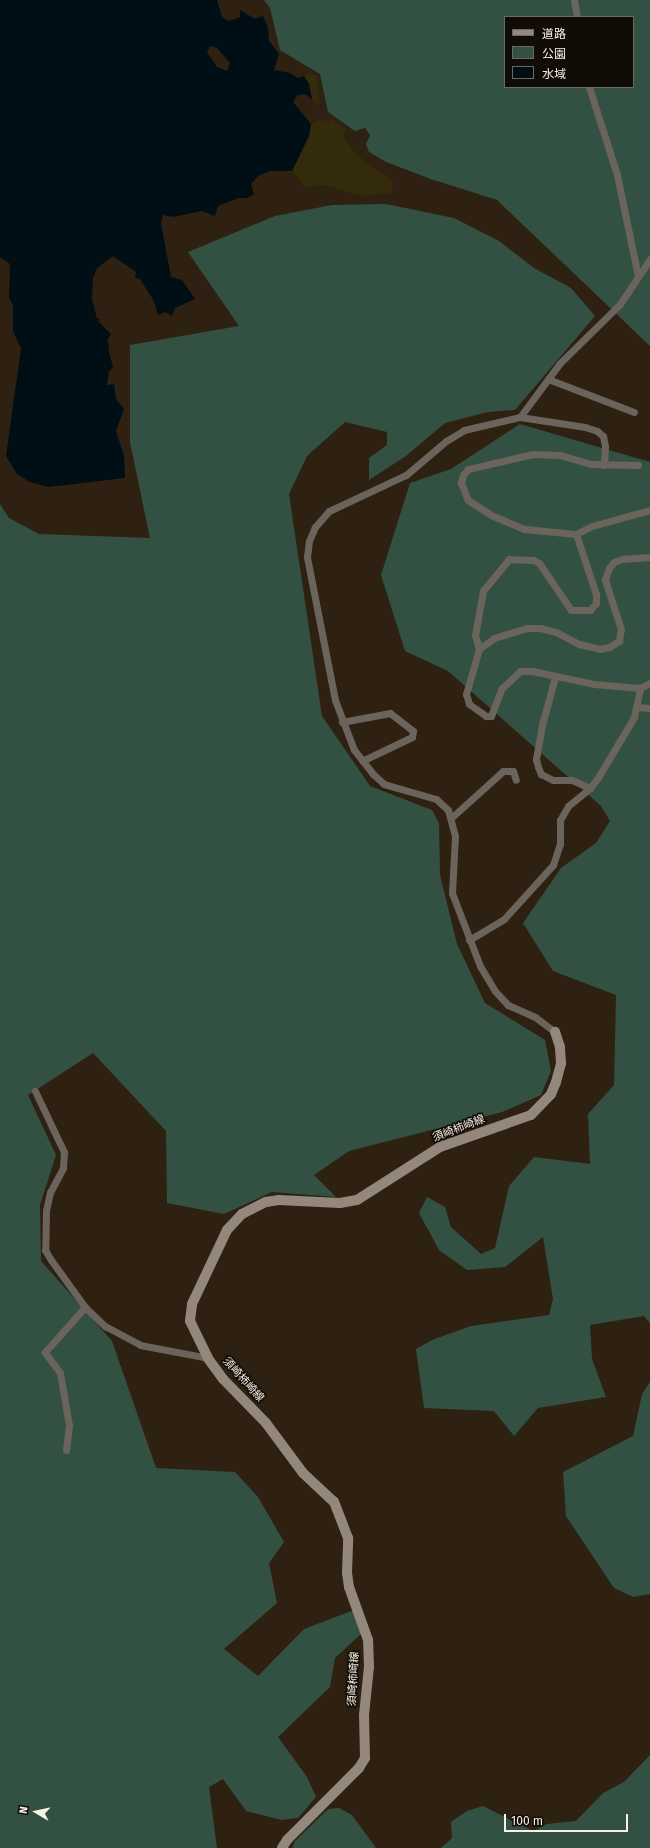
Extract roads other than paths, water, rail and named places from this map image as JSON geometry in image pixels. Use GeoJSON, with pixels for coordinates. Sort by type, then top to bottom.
{"type":"FeatureCollection","features":[{"type":"Feature","properties":{"kind":"main road","name":"須崎柿崎線"},"geometry":{"type":"LineString","coordinates":[[282,1848],[287,1840],[359,1768],[365,1758],[364,1715],[369,1667],[368,1640],[350,1587],[347,1573],[348,1538],[334,1502],[303,1473],[266,1423],[223,1379],[208,1358],[194,1331],[189,1312],[197,1291],[228,1230],[242,1214],[266,1202],[279,1200],[340,1203],[357,1200],[440,1147],[531,1115],[551,1094],[556,1082],[561,1063],[560,1047],[555,1032]]}},
{"type":"Feature","properties":{"kind":"street"},"geometry":{"type":"LineString","coordinates":[[574,0],[577,16]]}},
{"type":"Feature","properties":{"kind":"street"},"geometry":{"type":"LineString","coordinates":[[589,88],[617,175],[638,276]]}},
{"type":"Feature","properties":{"kind":"street"},"geometry":{"type":"LineString","coordinates":[[520,417],[560,363],[620,304],[650,259]]}},
{"type":"Feature","properties":{"kind":"street"},"geometry":{"type":"LineString","coordinates":[[548,379],[634,412]]}},
{"type":"Feature","properties":{"kind":"street"},"geometry":{"type":"LineString","coordinates":[[555,1032],[535,1017],[508,1005],[495,991],[480,966],[452,893],[455,836],[451,818],[444,804],[384,784],[362,761],[354,750],[342,722],[335,700],[307,557],[309,541],[315,527],[329,511],[406,475],[446,441],[464,430],[520,417],[585,427],[597,431],[602,436],[605,446],[604,465]]}},
{"type":"Feature","properties":{"kind":"street"},"geometry":{"type":"LineString","coordinates":[[638,465],[604,465],[575,461],[560,455],[533,454],[468,470],[463,475],[461,483],[468,500],[490,514],[524,529],[576,534],[592,526],[650,510]]}},
{"type":"Feature","properties":{"kind":"street"},"geometry":{"type":"LineString","coordinates":[[576,534],[596,594],[596,602],[590,610],[571,610],[545,571],[533,560],[509,559],[483,590],[475,635],[479,650],[466,694],[470,704],[486,716],[491,716],[502,688],[520,671],[532,671],[555,677],[640,688],[650,683]]}},
{"type":"Feature","properties":{"kind":"street"},"geometry":{"type":"LineString","coordinates":[[479,650],[494,638],[509,632],[534,628],[556,632],[579,644],[600,649],[609,648],[619,641],[621,629],[606,580],[609,568],[622,559],[650,557]]}},
{"type":"Feature","properties":{"kind":"street"},"geometry":{"type":"LineString","coordinates":[[555,677],[542,725],[536,759],[538,767],[541,774],[553,780],[572,780],[590,788]]}},
{"type":"Feature","properties":{"kind":"street"},"geometry":{"type":"LineString","coordinates":[[469,940],[504,919],[553,865],[560,844],[560,820],[568,806],[590,788],[638,707],[640,688]]}},
{"type":"Feature","properties":{"kind":"street"},"geometry":{"type":"LineString","coordinates":[[638,707],[650,708]]}},
{"type":"Feature","properties":{"kind":"street"},"geometry":{"type":"LineString","coordinates":[[342,722],[390,714],[413,731],[412,737],[362,761]]}},
{"type":"Feature","properties":{"kind":"street"},"geometry":{"type":"LineString","coordinates":[[451,818],[503,771],[513,771],[516,780]]}},
{"type":"Feature","properties":{"kind":"street"},"geometry":{"type":"LineString","coordinates":[[35,1091],[64,1152],[63,1168],[50,1192],[46,1211],[45,1250],[85,1307],[105,1326],[140,1345],[208,1358]]}},
{"type":"Feature","properties":{"kind":"street"},"geometry":{"type":"LineString","coordinates":[[66,1450],[69,1425],[60,1373],[45,1352],[85,1307]]}},
{"type":"Feature","properties":{"kind":"water"},"geometry":{"type":"Polygon","coordinates":[[[0,0],[217,0],[222,17],[229,21],[240,17],[240,10],[255,19],[263,16],[268,28],[269,41],[279,54],[274,70],[290,73],[298,78],[304,76],[309,84],[312,99],[305,94],[298,95],[293,102],[311,124],[309,136],[292,171],[270,171],[258,176],[251,184],[254,194],[248,198],[239,198],[218,206],[215,216],[202,211],[173,217],[163,215],[161,223],[171,277],[182,280],[195,299],[175,308],[172,316],[165,312],[158,315],[154,301],[140,279],[135,278],[136,272],[113,256],[97,268],[93,278],[92,299],[97,318],[101,320],[98,321],[111,334],[108,339],[109,352],[113,367],[109,371],[107,385],[114,384],[116,399],[124,409],[116,431],[124,456],[125,478],[49,487],[30,482],[17,474],[6,456],[21,348],[13,331],[13,305],[9,298],[10,264],[0,257],[0,0]],[[210,46],[207,52],[217,67],[227,71],[230,63],[217,48],[210,46]]]}}]}
